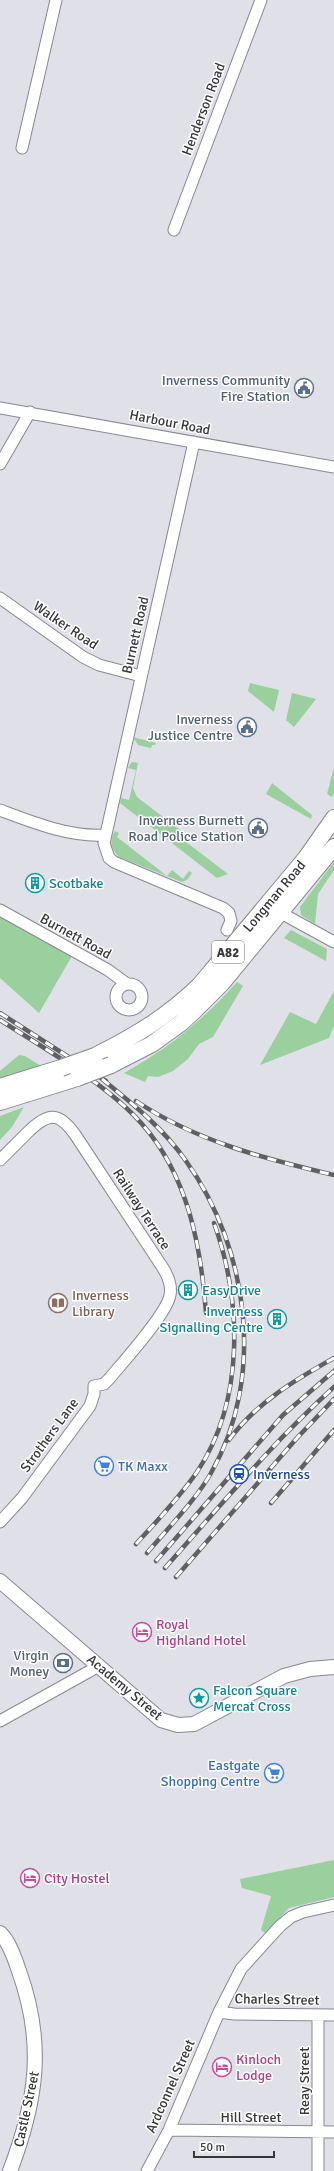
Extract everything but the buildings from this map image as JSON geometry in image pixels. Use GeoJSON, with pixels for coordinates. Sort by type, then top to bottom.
{"type":"FeatureCollection","features":[{"type":"Feature","properties":{"kind":"highway","name":"Longman Road"},"geometry":{"type":"LineString","coordinates":[[2,1098],[61,1068],[95,1056],[158,1022],[200,985],[306,858],[334,818]]}},
{"type":"Feature","properties":{"kind":"highway","name":"Longman Road"},"geometry":{"type":"LineString","coordinates":[[2,1098],[77,1078],[111,1065],[152,1044],[185,1019],[222,983],[334,847]]}},
{"type":"Feature","properties":{"kind":"main road","name":"Academy Street"},"geometry":{"type":"LineString","coordinates":[[0,1581],[161,1720],[178,1725],[194,1724],[284,1676],[310,1668],[334,1668]]}},
{"type":"Feature","properties":{"kind":"main road","name":"Castle Street"},"geometry":{"type":"LineString","coordinates":[[0,1933],[6,1941],[23,1981],[35,2036],[36,2058],[32,2096],[25,2128],[10,2171]]}},
{"type":"Feature","properties":{"kind":"street"},"geometry":{"type":"LineString","coordinates":[[22,148],[56,0]]}},
{"type":"Feature","properties":{"kind":"street","name":"Henderson Road"},"geometry":{"type":"LineString","coordinates":[[174,230],[261,0]]}},
{"type":"Feature","properties":{"kind":"street","name":"Harbour Road"},"geometry":{"type":"LineString","coordinates":[[0,408],[30,412],[334,467]]}},
{"type":"Feature","properties":{"kind":"street"},"geometry":{"type":"LineString","coordinates":[[0,464],[30,412]]}},
{"type":"Feature","properties":{"kind":"street","name":"Burnett Road"},"geometry":{"type":"LineString","coordinates":[[194,442],[104,835],[106,851],[114,862],[223,908],[229,913],[231,922],[227,930]]}},
{"type":"Feature","properties":{"kind":"street","name":"Walker Road"},"geometry":{"type":"LineString","coordinates":[[0,598],[84,657],[99,665],[141,676]]}},
{"type":"Feature","properties":{"kind":"street"},"geometry":{"type":"LineString","coordinates":[[0,810],[29,821],[55,828],[90,836],[104,835]]}},
{"type":"Feature","properties":{"kind":"street","name":"Burnett Road"},"geometry":{"type":"LineString","coordinates":[[0,910],[121,982]]}},
{"type":"Feature","properties":{"kind":"street"},"geometry":{"type":"LineString","coordinates":[[281,913],[334,942]]}},
{"type":"Feature","properties":{"kind":"street","name":"Railway Terrace"},"geometry":{"type":"LineString","coordinates":[[0,1160],[45,1117],[58,1118],[70,1128],[168,1278],[171,1294],[162,1311]]}},
{"type":"Feature","properties":{"kind":"street","name":"Strothers Lane"},"geometry":{"type":"LineString","coordinates":[[0,1522],[22,1498],[90,1406],[94,1386],[99,1386],[109,1379],[162,1311]]}},
{"type":"Feature","properties":{"kind":"street"},"geometry":{"type":"LineString","coordinates":[[0,1721],[99,1666]]}},
{"type":"Feature","properties":{"kind":"street","name":"Ardconnel Street"},"geometry":{"type":"LineString","coordinates":[[147,2171],[169,2130],[219,2012],[241,1969],[291,1917],[303,1912],[334,1905]]}},
{"type":"Feature","properties":{"kind":"street","name":"Charles Street"},"geometry":{"type":"LineString","coordinates":[[219,2012],[234,2014],[334,2015]]}},
{"type":"Feature","properties":{"kind":"street","name":"Reay Street"},"geometry":{"type":"LineString","coordinates":[[318,2015],[318,2171]]}},
{"type":"Feature","properties":{"kind":"street","name":"Hill Street"},"geometry":{"type":"LineString","coordinates":[[169,2130],[334,2132]]}},
{"type":"Feature","properties":{"kind":"green space"},"geometry":{"type":"Polygon","coordinates":[[[250,683],[279,690],[274,712],[248,691],[250,683]]]}},
{"type":"Feature","properties":{"kind":"green space"},"geometry":{"type":"Polygon","coordinates":[[[292,693],[316,699],[294,727],[286,720],[292,693]]]}},
{"type":"Feature","properties":{"kind":"green space"},"geometry":{"type":"Polygon","coordinates":[[[133,737],[156,743],[155,745],[152,745],[151,748],[138,745],[133,737]]]}},
{"type":"Feature","properties":{"kind":"green space"},"geometry":{"type":"Polygon","coordinates":[[[132,762],[138,763],[133,788],[137,797],[184,833],[183,835],[187,839],[186,842],[228,874],[217,878],[120,803],[121,798],[129,800],[136,770],[128,768],[132,762]]]}},
{"type":"Feature","properties":{"kind":"green space"},"geometry":{"type":"Polygon","coordinates":[[[334,767],[334,793],[332,797],[327,794],[334,767]]]}},
{"type":"Feature","properties":{"kind":"green space"},"geometry":{"type":"Polygon","coordinates":[[[272,783],[312,815],[311,819],[266,794],[272,783]]]}},
{"type":"Feature","properties":{"kind":"green space"},"geometry":{"type":"Polygon","coordinates":[[[115,831],[119,833],[117,837],[167,876],[172,870],[183,879],[189,871],[192,873],[187,880],[182,882],[119,857],[114,851],[112,845],[112,838],[115,831]]]}},
{"type":"Feature","properties":{"kind":"green space"},"geometry":{"type":"Polygon","coordinates":[[[334,862],[334,870],[318,894],[315,924],[301,915],[300,907],[334,862]]]}},
{"type":"Feature","properties":{"kind":"green space"},"geometry":{"type":"Polygon","coordinates":[[[0,915],[72,956],[39,1013],[0,978],[0,915]]]}},
{"type":"Feature","properties":{"kind":"green space"},"geometry":{"type":"Polygon","coordinates":[[[291,930],[327,949],[326,961],[284,938],[291,930]]]}},
{"type":"Feature","properties":{"kind":"green space"},"geometry":{"type":"Polygon","coordinates":[[[237,982],[243,986],[213,1037],[199,1044],[188,1059],[173,1071],[158,1077],[148,1076],[145,1082],[124,1073],[156,1054],[184,1033],[211,1009],[237,982]]]}},
{"type":"Feature","properties":{"kind":"green space"},"geometry":{"type":"Polygon","coordinates":[[[334,991],[334,1026],[329,1038],[260,1065],[290,1012],[316,1024],[334,991]]]}},
{"type":"Feature","properties":{"kind":"green space"},"geometry":{"type":"Polygon","coordinates":[[[19,1055],[25,1056],[41,1066],[0,1079],[0,1071],[19,1055]]]}},
{"type":"Feature","properties":{"kind":"green space"},"geometry":{"type":"Polygon","coordinates":[[[24,1107],[12,1127],[0,1140],[0,1116],[24,1107]]]}},
{"type":"Feature","properties":{"kind":"green space"},"geometry":{"type":"Polygon","coordinates":[[[334,1860],[334,1897],[289,1908],[265,1933],[261,1930],[271,1896],[242,1888],[240,1879],[334,1860]]]}},
{"type":"Feature","properties":{"kind":"railway"},"geometry":{"type":"LineString","coordinates":[[0,1013],[106,1081]]}},
{"type":"Feature","properties":{"kind":"railway"},"geometry":{"type":"LineString","coordinates":[[0,1020],[94,1081],[128,1109],[158,1144],[171,1166],[181,1189],[196,1237],[204,1288],[206,1313]]}},
{"type":"Feature","properties":{"kind":"railway"},"geometry":{"type":"LineString","coordinates":[[102,1079],[136,1107],[157,1127],[168,1138],[186,1161],[207,1196],[224,1233],[236,1273],[243,1314],[244,1355],[239,1396],[228,1436],[205,1483],[147,1553]]}},
{"type":"Feature","properties":{"kind":"railway"},"geometry":{"type":"LineString","coordinates":[[136,1101],[159,1115],[207,1138],[257,1155],[334,1175]]}},
{"type":"Feature","properties":{"kind":"railway"},"geometry":{"type":"LineString","coordinates":[[136,1544],[160,1518],[197,1472],[213,1444],[224,1414],[231,1382],[234,1350],[234,1317],[230,1285],[223,1253],[214,1223]]}},
{"type":"Feature","properties":{"kind":"railway"},"geometry":{"type":"LineString","coordinates":[[229,1440],[251,1415],[277,1393],[334,1358]]}},
{"type":"Feature","properties":{"kind":"railway"},"geometry":{"type":"LineString","coordinates":[[156,1561],[283,1415],[334,1371]]}},
{"type":"Feature","properties":{"kind":"railway"},"geometry":{"type":"LineString","coordinates":[[165,1568],[268,1452],[334,1387]]}},
{"type":"Feature","properties":{"kind":"railway"},"geometry":{"type":"LineString","coordinates":[[176,1577],[297,1438],[334,1399]]}},
{"type":"Feature","properties":{"kind":"railway"},"geometry":{"type":"LineString","coordinates":[[271,1503],[334,1430]]}},
{"type":"Feature","properties":{"kind":"place","name":"Inverness Community Fire Station"},"geometry":{"type":"Point","coordinates":[304,388]}},
{"type":"Feature","properties":{"kind":"place","name":"Inverness Justice Centre"},"geometry":{"type":"Point","coordinates":[247,727]}},
{"type":"Feature","properties":{"kind":"place","name":"Inverness Burnett Road Police Station"},"geometry":{"type":"Point","coordinates":[258,828]}},
{"type":"Feature","properties":{"kind":"place","name":"Scotbake"},"geometry":{"type":"Point","coordinates":[35,883]}},
{"type":"Feature","properties":{"kind":"place","name":"EasyDrive"},"geometry":{"type":"Point","coordinates":[188,1290]}},
{"type":"Feature","properties":{"kind":"place","name":"Inverness Library"},"geometry":{"type":"Point","coordinates":[58,1303]}},
{"type":"Feature","properties":{"kind":"place","name":"Inverness Signalling Centre"},"geometry":{"type":"Point","coordinates":[277,1319]}},
{"type":"Feature","properties":{"kind":"place","name":"TK Maxx"},"geometry":{"type":"Point","coordinates":[104,1466]}},
{"type":"Feature","properties":{"kind":"place","name":"Inverness"},"geometry":{"type":"Point","coordinates":[239,1474]}},
{"type":"Feature","properties":{"kind":"place","name":"Royal Highland Hotel"},"geometry":{"type":"Point","coordinates":[142,1632]}},
{"type":"Feature","properties":{"kind":"place","name":"Virgin Money"},"geometry":{"type":"Point","coordinates":[63,1663]}},
{"type":"Feature","properties":{"kind":"place","name":"Falcon Square Mercat Cross"},"geometry":{"type":"Point","coordinates":[199,1698]}},
{"type":"Feature","properties":{"kind":"place","name":"Eastgate Shopping Centre"},"geometry":{"type":"Point","coordinates":[274,1773]}},
{"type":"Feature","properties":{"kind":"place","name":"City Hostel"},"geometry":{"type":"Point","coordinates":[30,1878]}},
{"type":"Feature","properties":{"kind":"place","name":"Kinloch Lodge"},"geometry":{"type":"Point","coordinates":[222,2067]}}]}
